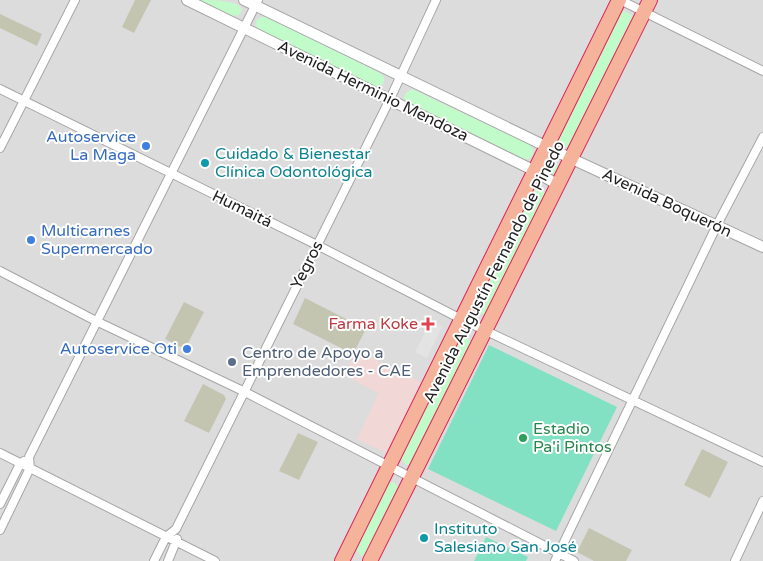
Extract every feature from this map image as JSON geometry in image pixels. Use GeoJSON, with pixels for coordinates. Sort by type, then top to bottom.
{"type":"FeatureCollection","features":[{"type":"Feature","properties":{"kind":"highway","name":"Avenida Augustín Fernando de Pinedo"},"geometry":{"type":"LineString","coordinates":[[342,561],[620,0]]}},
{"type":"Feature","properties":{"kind":"highway","name":"Avenida Augustín Fernando de Pinedo"},"geometry":{"type":"LineString","coordinates":[[370,561],[647,6]]}},
{"type":"Feature","properties":{"kind":"street"},"geometry":{"type":"LineString","coordinates":[[0,148],[75,0]]}},
{"type":"Feature","properties":{"kind":"street","name":"Avenida Herminio Mendoza"},"geometry":{"type":"LineString","coordinates":[[187,0],[390,99],[558,184]]}},
{"type":"Feature","properties":{"kind":"street","name":"Avenida Herminio Mendoza"},"geometry":{"type":"LineString","coordinates":[[244,0],[257,3],[570,158]]}},
{"type":"Feature","properties":{"kind":"street","name":"Yegros"},"geometry":{"type":"LineString","coordinates":[[154,561],[166,537],[176,529],[243,391],[390,99],[436,0]]}},
{"type":"Feature","properties":{"kind":"street"},"geometry":{"type":"LineString","coordinates":[[620,0],[647,6],[763,71]]}},
{"type":"Feature","properties":{"kind":"street"},"geometry":{"type":"LineString","coordinates":[[0,530],[30,468],[30,457],[96,321],[243,27],[257,3]]}},
{"type":"Feature","properties":{"kind":"street","name":"Humaitá"},"geometry":{"type":"LineString","coordinates":[[0,89],[317,245],[461,319],[763,462]]}},
{"type":"Feature","properties":{"kind":"street"},"geometry":{"type":"LineString","coordinates":[[557,557],[717,225],[763,137]]}},
{"type":"Feature","properties":{"kind":"street","name":"Avenida Boquerón"},"geometry":{"type":"LineString","coordinates":[[570,158],[763,247]]}},
{"type":"Feature","properties":{"kind":"street"},"geometry":{"type":"LineString","coordinates":[[0,271],[96,321],[243,391],[412,477],[557,557],[574,561]]}},
{"type":"Feature","properties":{"kind":"street"},"geometry":{"type":"LineString","coordinates":[[0,454],[215,561]]}},
{"type":"Feature","properties":{"kind":"street"},"geometry":{"type":"LineString","coordinates":[[0,504],[20,464],[30,457]]}},
{"type":"Feature","properties":{"kind":"street"},"geometry":{"type":"LineString","coordinates":[[735,561],[763,501]]}},
{"type":"Feature","properties":{"kind":"street"},"geometry":{"type":"LineString","coordinates":[[168,561],[177,542],[176,529]]}},
{"type":"Feature","properties":{"kind":"shaded area"},"geometry":{"type":"Polygon","coordinates":[[[0,0],[763,0],[763,561],[0,561],[0,0]]]}},
{"type":"Feature","properties":{"kind":"shaded area"},"geometry":{"type":"Polygon","coordinates":[[[135,0],[151,0],[134,33],[122,27],[135,0]]]}},
{"type":"Feature","properties":{"kind":"shaded area"},"geometry":{"type":"Polygon","coordinates":[[[0,14],[42,34],[37,46],[0,28],[0,14]]]}},
{"type":"Feature","properties":{"kind":"shaded area"},"geometry":{"type":"Polygon","coordinates":[[[305,298],[366,329],[353,354],[293,324],[305,298]]]}},
{"type":"Feature","properties":{"kind":"shaded area"},"geometry":{"type":"Polygon","coordinates":[[[184,302],[204,312],[185,349],[165,339],[184,302]]]}},
{"type":"Feature","properties":{"kind":"shaded area"},"geometry":{"type":"Polygon","coordinates":[[[431,321],[442,327],[427,358],[415,352],[431,321]]]}},
{"type":"Feature","properties":{"kind":"shaded area"},"geometry":{"type":"Polygon","coordinates":[[[356,350],[422,383],[387,453],[357,439],[379,393],[344,375],[356,350]]]}},
{"type":"Feature","properties":{"kind":"shaded area"},"geometry":{"type":"Polygon","coordinates":[[[203,384],[224,395],[226,399],[209,433],[184,421],[203,384]]]}},
{"type":"Feature","properties":{"kind":"shaded area"},"geometry":{"type":"Polygon","coordinates":[[[298,433],[318,442],[299,480],[279,471],[298,433]]]}},
{"type":"Feature","properties":{"kind":"shaded area"},"geometry":{"type":"Polygon","coordinates":[[[702,449],[728,462],[710,498],[684,485],[702,449]]]}},
{"type":"Feature","properties":{"kind":"shaded area"},"geometry":{"type":"Polygon","coordinates":[[[589,528],[632,550],[626,561],[594,561],[577,552],[589,528]]]}},
{"type":"Feature","properties":{"kind":"green space"},"geometry":{"type":"Polygon","coordinates":[[[199,0],[230,2],[242,9],[239,15],[233,16],[199,0]]]}},
{"type":"Feature","properties":{"kind":"green space"},"geometry":{"type":"Polygon","coordinates":[[[622,10],[633,16],[569,148],[557,143],[622,10]]]}},
{"type":"Feature","properties":{"kind":"green space"},"geometry":{"type":"Polygon","coordinates":[[[261,17],[267,17],[380,73],[384,77],[384,83],[377,88],[257,29],[256,21],[261,17]]]}},
{"type":"Feature","properties":{"kind":"green space"},"geometry":{"type":"Polygon","coordinates":[[[412,89],[530,145],[533,149],[533,155],[529,159],[523,159],[408,104],[404,100],[405,94],[412,89]]]}},
{"type":"Feature","properties":{"kind":"green space"},"geometry":{"type":"Polygon","coordinates":[[[548,160],[554,160],[558,167],[554,174],[548,174],[544,170],[544,164],[548,160]]]}},
{"type":"Feature","properties":{"kind":"green space"},"geometry":{"type":"Polygon","coordinates":[[[539,186],[546,194],[487,314],[477,314],[474,307],[533,188],[539,186]]]}},
{"type":"Feature","properties":{"kind":"green space"},"geometry":{"type":"Polygon","coordinates":[[[465,336],[472,343],[413,463],[406,465],[400,457],[459,337],[465,336]]]}},
{"type":"Feature","properties":{"kind":"green space","name":"Estadio Pa'i Pintos"},"geometry":{"type":"Polygon","coordinates":[[[489,345],[617,407],[556,531],[428,469],[489,345]]]}},
{"type":"Feature","properties":{"kind":"green space"},"geometry":{"type":"Polygon","coordinates":[[[394,482],[400,489],[368,554],[361,556],[355,548],[388,483],[394,482]]]}},
{"type":"Feature","properties":{"kind":"green space"},"geometry":{"type":"Polygon","coordinates":[[[486,537],[528,557],[526,561],[474,561],[486,537]]]}},
{"type":"Feature","properties":{"kind":"place","name":"Autoservice La Maga"},"geometry":{"type":"Point","coordinates":[146,146]}},
{"type":"Feature","properties":{"kind":"place","name":"Cuidado & Bienestar Clínica Odontológica"},"geometry":{"type":"Point","coordinates":[205,163]}},
{"type":"Feature","properties":{"kind":"place","name":"Multicarnes Supermercado"},"geometry":{"type":"Point","coordinates":[31,240]}},
{"type":"Feature","properties":{"kind":"place","name":"Farma Koke"},"geometry":{"type":"Point","coordinates":[428,324]}},
{"type":"Feature","properties":{"kind":"place","name":"Autoservice Oti"},"geometry":{"type":"Point","coordinates":[187,349]}},
{"type":"Feature","properties":{"kind":"place","name":"Centro de Apoyo a Emprendedores - CAE"},"geometry":{"type":"Point","coordinates":[232,362]}},
{"type":"Feature","properties":{"kind":"place","name":"Estadio Pa'i Pintos"},"geometry":{"type":"Point","coordinates":[523,438]}},
{"type":"Feature","properties":{"kind":"place","name":"Instituto Salesiano San José"},"geometry":{"type":"Point","coordinates":[424,538]}}]}
